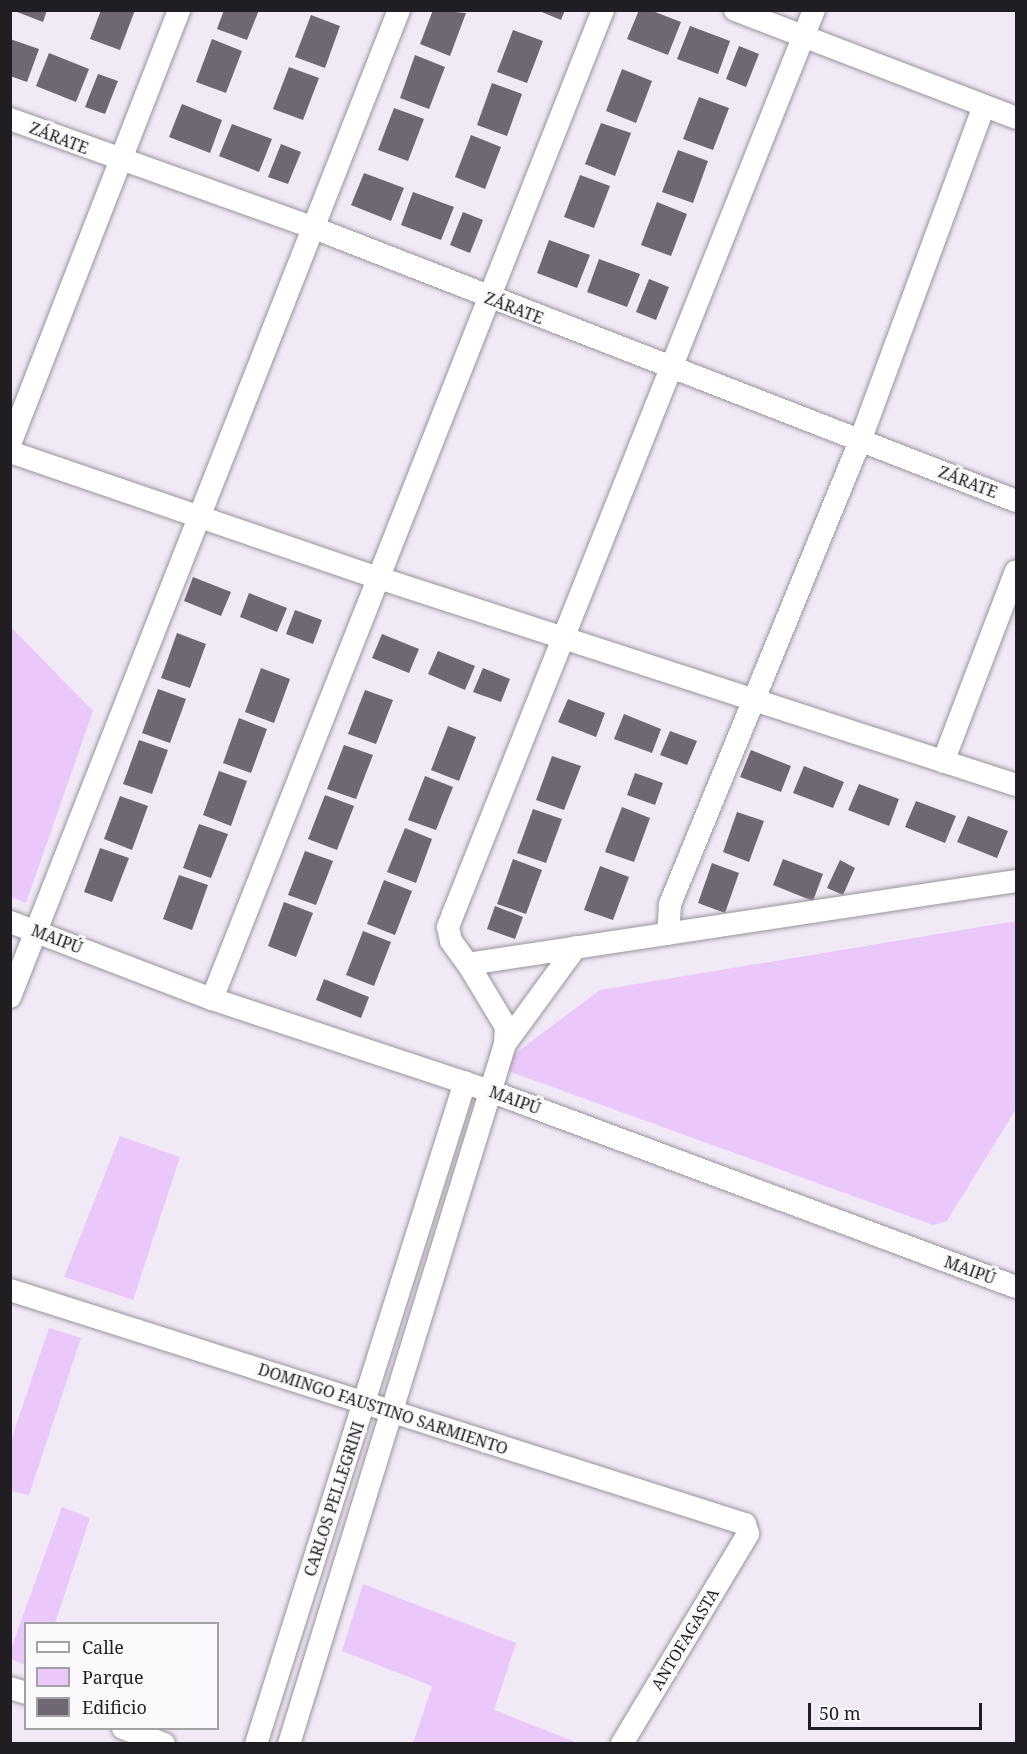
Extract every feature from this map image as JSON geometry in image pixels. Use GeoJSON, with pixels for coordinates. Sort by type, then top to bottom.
{"type":"FeatureCollection","features":[{"type":"Feature","properties":{"kind":"street"},"geometry":{"type":"LineString","coordinates":[[10,444],[179,10]]}},
{"type":"Feature","properties":{"kind":"street"},"geometry":{"type":"LineString","coordinates":[[10,997],[197,517],[399,10]]}},
{"type":"Feature","properties":{"kind":"street"},"geometry":{"type":"LineString","coordinates":[[212,999],[603,10]]}},
{"type":"Feature","properties":{"kind":"street"},"geometry":{"type":"LineString","coordinates":[[735,10],[1017,118]]}},
{"type":"Feature","properties":{"kind":"street"},"geometry":{"type":"LineString","coordinates":[[505,1044],[506,1027],[468,964],[451,941],[448,927],[674,368],[814,10]]}},
{"type":"Feature","properties":{"kind":"street"},"geometry":{"type":"LineString","coordinates":[[668,934],[670,904],[755,702],[860,441],[984,106]]}},
{"type":"Feature","properties":{"kind":"street","name":"ZÁRATE"},"geometry":{"type":"LineString","coordinates":[[10,119],[119,161],[314,228],[489,299],[1017,501]]}},
{"type":"Feature","properties":{"kind":"street"},"geometry":{"type":"LineString","coordinates":[[10,452],[379,578],[1017,786]]}},
{"type":"Feature","properties":{"kind":"street"},"geometry":{"type":"LineString","coordinates":[[943,762],[1017,571]]}},
{"type":"Feature","properties":{"kind":"street"},"geometry":{"type":"LineString","coordinates":[[468,964],[1017,881]]}},
{"type":"Feature","properties":{"kind":"street","name":"MAIPÚ"},"geometry":{"type":"LineString","coordinates":[[10,922],[212,999],[490,1091],[1017,1287]]}},
{"type":"Feature","properties":{"kind":"street"},"geometry":{"type":"LineString","coordinates":[[505,1044],[576,947]]}},
{"type":"Feature","properties":{"kind":"street","name":"CARLOS PELLEGRINI"},"geometry":{"type":"LineString","coordinates":[[289,1743],[505,1044]]}},
{"type":"Feature","properties":{"kind":"street","name":"CARLOS PELLEGRINI"},"geometry":{"type":"LineString","coordinates":[[256,1743],[465,1083]]}},
{"type":"Feature","properties":{"kind":"street","name":"DOMINGO FAUSTINO SARMIENTO"},"geometry":{"type":"LineString","coordinates":[[10,1290],[390,1413],[745,1524],[748,1534]]}},
{"type":"Feature","properties":{"kind":"street","name":"ANTOFAGASTA"},"geometry":{"type":"LineString","coordinates":[[622,1743],[748,1534]]}},
{"type":"Feature","properties":{"kind":"street"},"geometry":{"type":"LineString","coordinates":[[128,1730],[164,1743]]}},
{"type":"Feature","properties":{"kind":"green space"},"geometry":{"type":"Polygon","coordinates":[[[10,626],[93,711],[26,903],[11,897],[10,626]]]}},
{"type":"Feature","properties":{"kind":"green space"},"geometry":{"type":"Polygon","coordinates":[[[1016,921],[1016,1109],[947,1221],[933,1225],[497,1067],[600,990],[1016,921]]]}},
{"type":"Feature","properties":{"kind":"green space"},"geometry":{"type":"Polygon","coordinates":[[[120,1136],[180,1157],[133,1300],[64,1277],[120,1136]]]}},
{"type":"Feature","properties":{"kind":"green space"},"geometry":{"type":"Polygon","coordinates":[[[49,1328],[81,1338],[29,1495],[11,1491],[11,1440],[49,1328]]]}},
{"type":"Feature","properties":{"kind":"green space"},"geometry":{"type":"Polygon","coordinates":[[[62,1507],[90,1518],[55,1622],[24,1622],[24,1665],[11,1659],[11,1649],[62,1507]]]}},
{"type":"Feature","properties":{"kind":"green space"},"geometry":{"type":"Polygon","coordinates":[[[363,1584],[516,1643],[494,1710],[578,1743],[413,1743],[432,1686],[342,1651],[363,1584]]]}},
{"type":"Feature","properties":{"kind":"building"},"geometry":{"type":"Polygon","coordinates":[[[12,10],[47,10],[43,22],[12,10]]]}},
{"type":"Feature","properties":{"kind":"building"},"geometry":{"type":"Polygon","coordinates":[[[101,10],[135,10],[120,50],[90,39],[101,10]]]}},
{"type":"Feature","properties":{"kind":"building"},"geometry":{"type":"Polygon","coordinates":[[[224,10],[259,10],[247,40],[217,29],[224,10]]]}},
{"type":"Feature","properties":{"kind":"building"},"geometry":{"type":"Polygon","coordinates":[[[433,10],[466,13],[450,56],[420,44],[433,10]]]}},
{"type":"Feature","properties":{"kind":"building"},"geometry":{"type":"Polygon","coordinates":[[[537,10],[565,10],[561,20],[537,10]]]}},
{"type":"Feature","properties":{"kind":"building"},"geometry":{"type":"Polygon","coordinates":[[[639,10],[650,10],[681,22],[668,55],[627,39],[639,10]]]}},
{"type":"Feature","properties":{"kind":"building"},"geometry":{"type":"Polygon","coordinates":[[[311,15],[340,26],[325,68],[295,57],[311,15]]]}},
{"type":"Feature","properties":{"kind":"building"},"geometry":{"type":"Polygon","coordinates":[[[690,26],[730,41],[718,74],[677,59],[690,26]]]}},
{"type":"Feature","properties":{"kind":"building"},"geometry":{"type":"Polygon","coordinates":[[[513,30],[543,41],[527,83],[497,72],[513,30]]]}},
{"type":"Feature","properties":{"kind":"building"},"geometry":{"type":"Polygon","coordinates":[[[10,39],[39,49],[27,82],[10,76],[10,39]]]}},
{"type":"Feature","properties":{"kind":"building"},"geometry":{"type":"Polygon","coordinates":[[[212,39],[242,51],[226,93],[196,82],[212,39]]]}},
{"type":"Feature","properties":{"kind":"building"},"geometry":{"type":"Polygon","coordinates":[[[739,46],[759,54],[746,87],[726,79],[739,46]]]}},
{"type":"Feature","properties":{"kind":"building"},"geometry":{"type":"Polygon","coordinates":[[[49,53],[89,69],[76,102],[36,86],[49,53]]]}},
{"type":"Feature","properties":{"kind":"building"},"geometry":{"type":"Polygon","coordinates":[[[415,55],[445,67],[429,109],[400,98],[415,55]]]}},
{"type":"Feature","properties":{"kind":"building"},"geometry":{"type":"Polygon","coordinates":[[[289,67],[319,78],[303,120],[273,109],[289,67]]]}},
{"type":"Feature","properties":{"kind":"building"},"geometry":{"type":"Polygon","coordinates":[[[622,69],[652,81],[636,123],[606,111],[622,69]]]}},
{"type":"Feature","properties":{"kind":"building"},"geometry":{"type":"Polygon","coordinates":[[[98,74],[118,81],[105,114],[85,107],[98,74]]]}},
{"type":"Feature","properties":{"kind":"building"},"geometry":{"type":"Polygon","coordinates":[[[492,83],[522,94],[507,136],[477,125],[492,83]]]}},
{"type":"Feature","properties":{"kind":"building"},"geometry":{"type":"Polygon","coordinates":[[[699,97],[729,108],[713,150],[683,139],[699,97]]]}},
{"type":"Feature","properties":{"kind":"building"},"geometry":{"type":"Polygon","coordinates":[[[182,104],[222,120],[210,153],[169,137],[182,104]]]}},
{"type":"Feature","properties":{"kind":"building"},"geometry":{"type":"Polygon","coordinates":[[[394,108],[424,119],[408,161],[378,150],[394,108]]]}},
{"type":"Feature","properties":{"kind":"building"},"geometry":{"type":"Polygon","coordinates":[[[601,123],[631,133],[615,176],[585,164],[601,123]]]}},
{"type":"Feature","properties":{"kind":"building"},"geometry":{"type":"Polygon","coordinates":[[[232,124],[272,139],[259,172],[219,156],[232,124]]]}},
{"type":"Feature","properties":{"kind":"building"},"geometry":{"type":"Polygon","coordinates":[[[471,135],[501,147],[485,189],[455,177],[471,135]]]}},
{"type":"Feature","properties":{"kind":"building"},"geometry":{"type":"Polygon","coordinates":[[[281,144],[301,152],[288,184],[268,177],[281,144]]]}},
{"type":"Feature","properties":{"kind":"building"},"geometry":{"type":"Polygon","coordinates":[[[678,150],[708,161],[693,203],[662,192],[678,150]]]}},
{"type":"Feature","properties":{"kind":"building"},"geometry":{"type":"Polygon","coordinates":[[[364,173],[404,188],[391,221],[351,205],[364,173]]]}},
{"type":"Feature","properties":{"kind":"building"},"geometry":{"type":"Polygon","coordinates":[[[580,175],[610,186],[594,228],[564,217],[580,175]]]}},
{"type":"Feature","properties":{"kind":"building"},"geometry":{"type":"Polygon","coordinates":[[[413,192],[454,207],[441,240],[401,225],[413,192]]]}},
{"type":"Feature","properties":{"kind":"building"},"geometry":{"type":"Polygon","coordinates":[[[657,202],[687,214],[671,256],[641,245],[657,202]]]}},
{"type":"Feature","properties":{"kind":"building"},"geometry":{"type":"Polygon","coordinates":[[[463,212],[483,220],[470,253],[450,245],[463,212]]]}},
{"type":"Feature","properties":{"kind":"building"},"geometry":{"type":"Polygon","coordinates":[[[549,240],[590,255],[577,288],[537,273],[549,240]]]}},
{"type":"Feature","properties":{"kind":"building"},"geometry":{"type":"Polygon","coordinates":[[[599,259],[640,274],[627,307],[587,292],[599,259]]]}},
{"type":"Feature","properties":{"kind":"building"},"geometry":{"type":"Polygon","coordinates":[[[649,279],[669,287],[656,320],[636,312],[649,279]]]}},
{"type":"Feature","properties":{"kind":"building"},"geometry":{"type":"Polygon","coordinates":[[[193,577],[231,592],[221,616],[184,601],[193,577]]]}},
{"type":"Feature","properties":{"kind":"building"},"geometry":{"type":"Polygon","coordinates":[[[249,593],[287,608],[277,632],[240,617],[249,593]]]}},
{"type":"Feature","properties":{"kind":"building"},"geometry":{"type":"Polygon","coordinates":[[[295,610],[322,620],[313,644],[286,634],[295,610]]]}},
{"type":"Feature","properties":{"kind":"building"},"geometry":{"type":"Polygon","coordinates":[[[177,633],[206,644],[190,688],[161,678],[177,633]]]}},
{"type":"Feature","properties":{"kind":"building"},"geometry":{"type":"Polygon","coordinates":[[[382,634],[419,649],[409,673],[372,658],[382,634]]]}},
{"type":"Feature","properties":{"kind":"building"},"geometry":{"type":"Polygon","coordinates":[[[438,651],[475,666],[465,690],[428,674],[438,651]]]}},
{"type":"Feature","properties":{"kind":"building"},"geometry":{"type":"Polygon","coordinates":[[[261,668],[290,679],[274,723],[245,712],[261,668]]]}},
{"type":"Feature","properties":{"kind":"building"},"geometry":{"type":"Polygon","coordinates":[[[483,668],[510,679],[501,702],[473,692],[483,668]]]}},
{"type":"Feature","properties":{"kind":"building"},"geometry":{"type":"Polygon","coordinates":[[[158,689],[186,699],[170,743],[142,733],[158,689]]]}},
{"type":"Feature","properties":{"kind":"building"},"geometry":{"type":"Polygon","coordinates":[[[365,690],[393,700],[376,744],[348,734],[365,690]]]}},
{"type":"Feature","properties":{"kind":"building"},"geometry":{"type":"Polygon","coordinates":[[[568,699],[605,713],[596,737],[558,722],[568,699]]]}},
{"type":"Feature","properties":{"kind":"building"},"geometry":{"type":"Polygon","coordinates":[[[624,714],[661,729],[652,753],[614,739],[624,714]]]}},
{"type":"Feature","properties":{"kind":"building"},"geometry":{"type":"Polygon","coordinates":[[[239,718],[267,729],[251,773],[223,763],[239,718]]]}},
{"type":"Feature","properties":{"kind":"building"},"geometry":{"type":"Polygon","coordinates":[[[448,726],[476,737],[459,781],[431,770],[448,726]]]}},
{"type":"Feature","properties":{"kind":"building"},"geometry":{"type":"Polygon","coordinates":[[[670,731],[697,741],[687,765],[660,755],[670,731]]]}},
{"type":"Feature","properties":{"kind":"building"},"geometry":{"type":"Polygon","coordinates":[[[139,740],[168,750],[152,794],[123,784],[139,740]]]}},
{"type":"Feature","properties":{"kind":"building"},"geometry":{"type":"Polygon","coordinates":[[[344,745],[373,755],[356,799],[327,789],[344,745]]]}},
{"type":"Feature","properties":{"kind":"building"},"geometry":{"type":"Polygon","coordinates":[[[751,750],[791,766],[781,792],[740,777],[751,750]]]}},
{"type":"Feature","properties":{"kind":"building"},"geometry":{"type":"Polygon","coordinates":[[[552,756],[581,766],[564,810],[536,800],[552,756]]]}},
{"type":"Feature","properties":{"kind":"building"},"geometry":{"type":"Polygon","coordinates":[[[804,766],[844,782],[833,808],[793,793],[804,766]]]}},
{"type":"Feature","properties":{"kind":"building"},"geometry":{"type":"Polygon","coordinates":[[[219,771],[247,781],[231,826],[203,815],[219,771]]]}},
{"type":"Feature","properties":{"kind":"building"},"geometry":{"type":"Polygon","coordinates":[[[635,773],[663,783],[655,805],[627,795],[635,773]]]}},
{"type":"Feature","properties":{"kind":"building"},"geometry":{"type":"Polygon","coordinates":[[[425,776],[453,787],[436,830],[408,820],[425,776]]]}},
{"type":"Feature","properties":{"kind":"building"},"geometry":{"type":"Polygon","coordinates":[[[859,784],[899,799],[889,826],[848,810],[859,784]]]}},
{"type":"Feature","properties":{"kind":"building"},"geometry":{"type":"Polygon","coordinates":[[[325,795],[354,806],[337,850],[308,839],[325,795]]]}},
{"type":"Feature","properties":{"kind":"building"},"geometry":{"type":"Polygon","coordinates":[[[120,796],[148,806],[132,850],[104,839],[120,796]]]}},
{"type":"Feature","properties":{"kind":"building"},"geometry":{"type":"Polygon","coordinates":[[[916,801],[956,816],[945,843],[905,827],[916,801]]]}},
{"type":"Feature","properties":{"kind":"building"},"geometry":{"type":"Polygon","coordinates":[[[622,807],[650,818],[634,862],[605,852],[622,807]]]}},
{"type":"Feature","properties":{"kind":"building"},"geometry":{"type":"Polygon","coordinates":[[[533,809],[562,819],[546,863],[517,853],[533,809]]]}},
{"type":"Feature","properties":{"kind":"building"},"geometry":{"type":"Polygon","coordinates":[[[737,812],[764,821],[749,862],[723,852],[737,812]]]}},
{"type":"Feature","properties":{"kind":"building"},"geometry":{"type":"Polygon","coordinates":[[[968,816],[1008,831],[997,858],[957,842],[968,816]]]}},
{"type":"Feature","properties":{"kind":"building"},"geometry":{"type":"Polygon","coordinates":[[[199,824],[228,834],[211,878],[183,868],[199,824]]]}},
{"type":"Feature","properties":{"kind":"building"},"geometry":{"type":"Polygon","coordinates":[[[405,828],[432,839],[416,883],[387,872],[405,828]]]}},
{"type":"Feature","properties":{"kind":"building"},"geometry":{"type":"Polygon","coordinates":[[[100,848],[129,858],[112,902],[84,892],[100,848]]]}},
{"type":"Feature","properties":{"kind":"building"},"geometry":{"type":"Polygon","coordinates":[[[305,851],[333,861],[316,905],[288,895],[305,851]]]}},
{"type":"Feature","properties":{"kind":"building"},"geometry":{"type":"Polygon","coordinates":[[[513,859],[542,870],[526,914],[497,904],[513,859]]]}},
{"type":"Feature","properties":{"kind":"building"},"geometry":{"type":"Polygon","coordinates":[[[783,859],[823,874],[813,901],[773,885],[783,859]]]}},
{"type":"Feature","properties":{"kind":"building"},"geometry":{"type":"Polygon","coordinates":[[[840,860],[855,868],[843,895],[827,888],[840,860]]]}},
{"type":"Feature","properties":{"kind":"building"},"geometry":{"type":"Polygon","coordinates":[[[712,863],[739,873],[725,913],[698,903],[712,863]]]}},
{"type":"Feature","properties":{"kind":"building"},"geometry":{"type":"Polygon","coordinates":[[[600,866],[629,877],[613,920],[584,910],[600,866]]]}},
{"type":"Feature","properties":{"kind":"building"},"geometry":{"type":"Polygon","coordinates":[[[179,875],[208,885],[192,930],[163,919],[179,875]]]}},
{"type":"Feature","properties":{"kind":"building"},"geometry":{"type":"Polygon","coordinates":[[[384,880],[412,891],[395,935],[367,924],[384,880]]]}},
{"type":"Feature","properties":{"kind":"building"},"geometry":{"type":"Polygon","coordinates":[[[284,902],[313,913],[296,957],[268,946],[284,902]]]}},
{"type":"Feature","properties":{"kind":"building"},"geometry":{"type":"Polygon","coordinates":[[[495,906],[523,917],[515,939],[487,929],[495,906]]]}},
{"type":"Feature","properties":{"kind":"building"},"geometry":{"type":"Polygon","coordinates":[[[363,931],[391,942],[374,986],[346,975],[363,931]]]}},
{"type":"Feature","properties":{"kind":"building"},"geometry":{"type":"Polygon","coordinates":[[[324,979],[369,997],[361,1018],[316,1000],[324,979]]]}}]}
